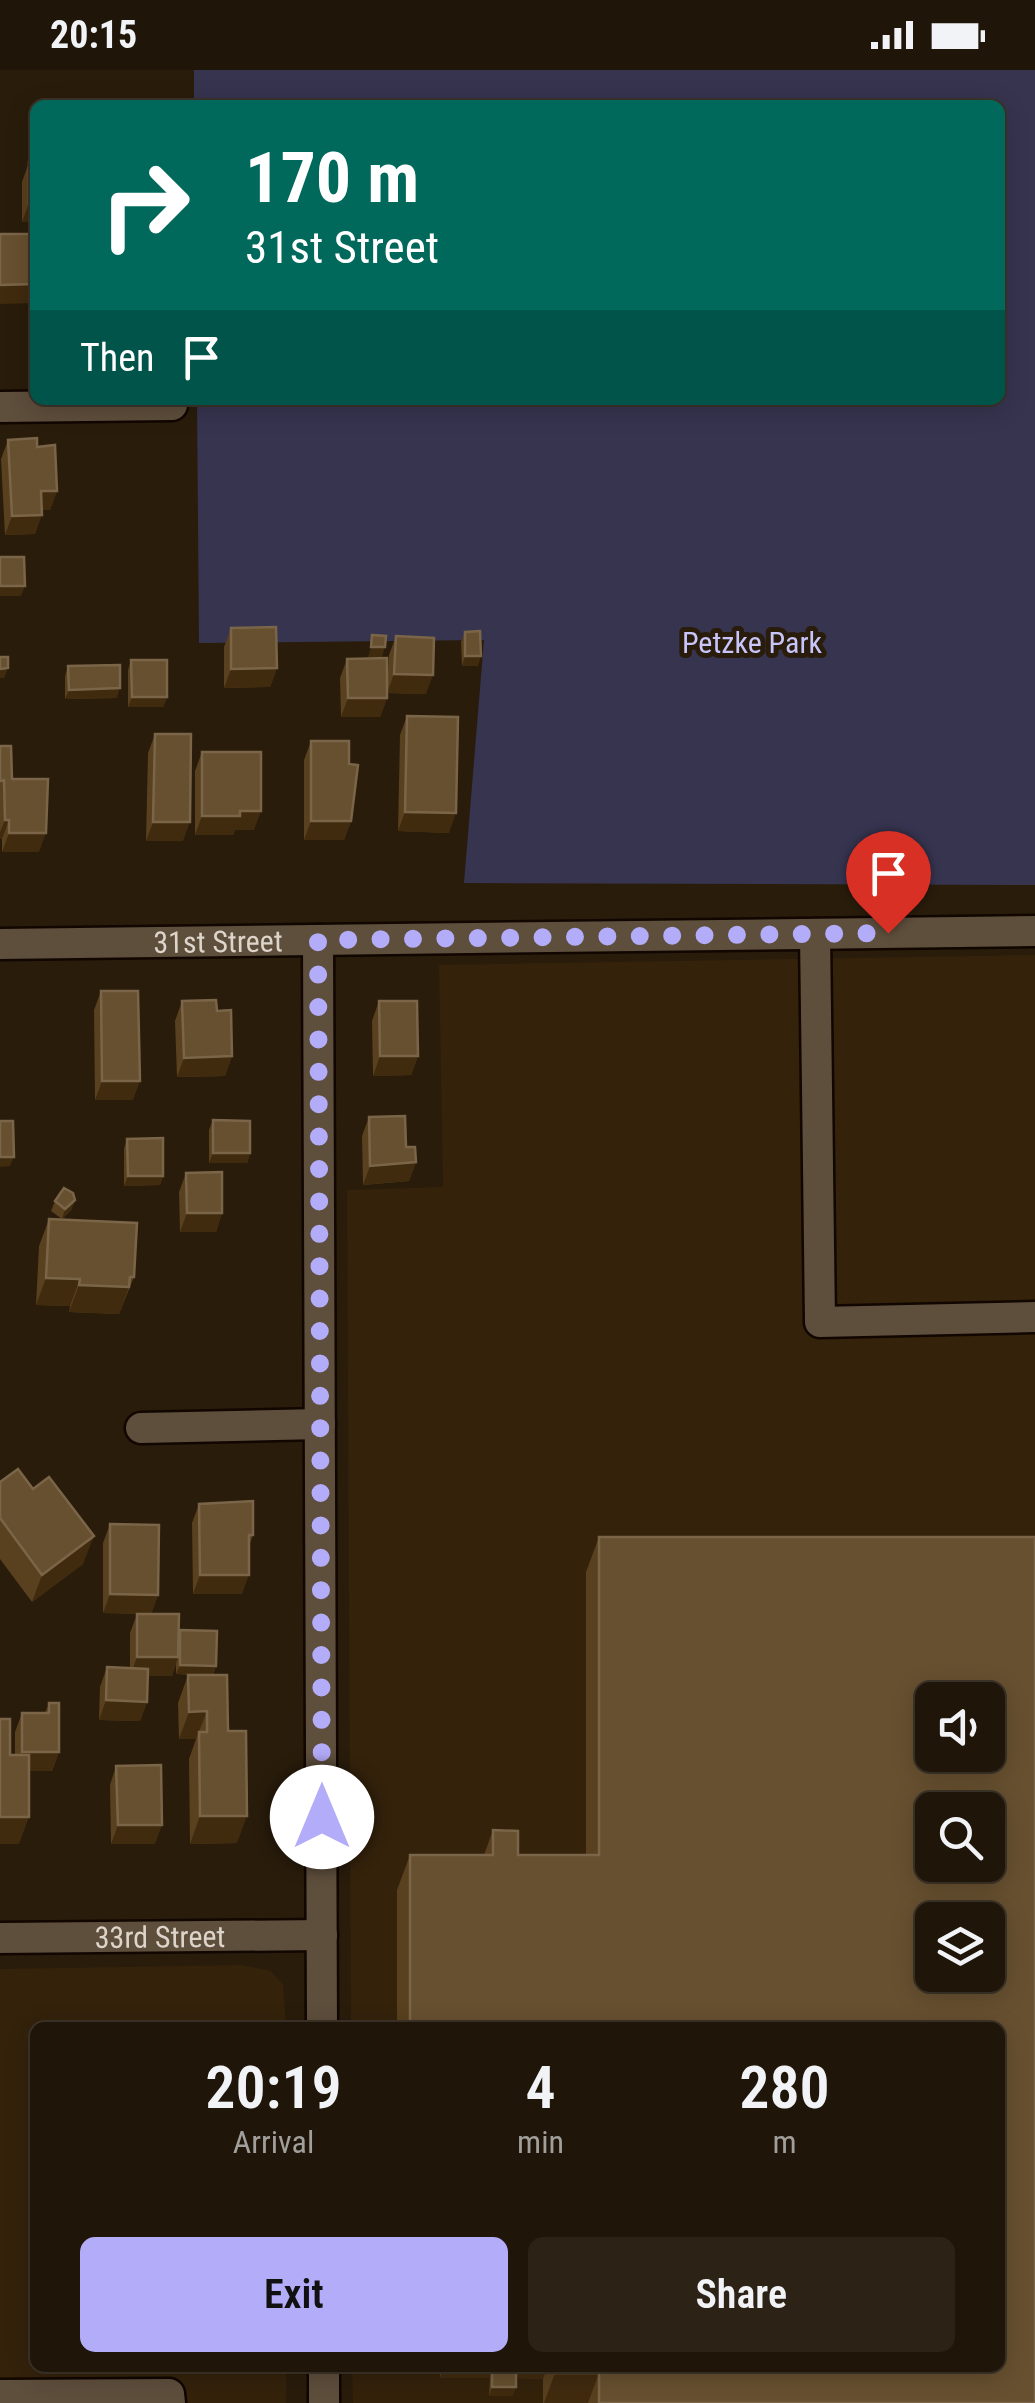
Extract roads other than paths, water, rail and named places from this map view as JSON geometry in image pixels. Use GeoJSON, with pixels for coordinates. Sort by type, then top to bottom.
{"type":"FeatureCollection","features":[{"type":"Feature","properties":{"kind":"street"},"geometry":{"type":"LineString","coordinates":[[0,407],[172,405]]}},
{"type":"Feature","properties":{"kind":"street","name":"31st Street"},"geometry":{"type":"LineString","coordinates":[[0,944],[1035,931]]}},
{"type":"Feature","properties":{"kind":"street"},"geometry":{"type":"LineString","coordinates":[[815,934],[820,1322],[1035,1317]]}},
{"type":"Feature","properties":{"kind":"street"},"geometry":{"type":"LineString","coordinates":[[318,940],[322,2022]]}},
{"type":"Feature","properties":{"kind":"street"},"geometry":{"type":"LineString","coordinates":[[141,1428],[320,1424]]}},
{"type":"Feature","properties":{"kind":"street","name":"33rd Street"},"geometry":{"type":"LineString","coordinates":[[0,1938],[322,1935]]}},
{"type":"Feature","properties":{"kind":"street"},"geometry":{"type":"LineString","coordinates":[[324,2372],[324,2403]]}},
{"type":"Feature","properties":{"kind":"street"},"geometry":{"type":"LineString","coordinates":[[0,2395],[168,2394],[170,2403]]}},
{"type":"Feature","properties":{"kind":"park label","name":"Petzke Park"},"geometry":{"type":"Point","coordinates":[752,642]}}]}
